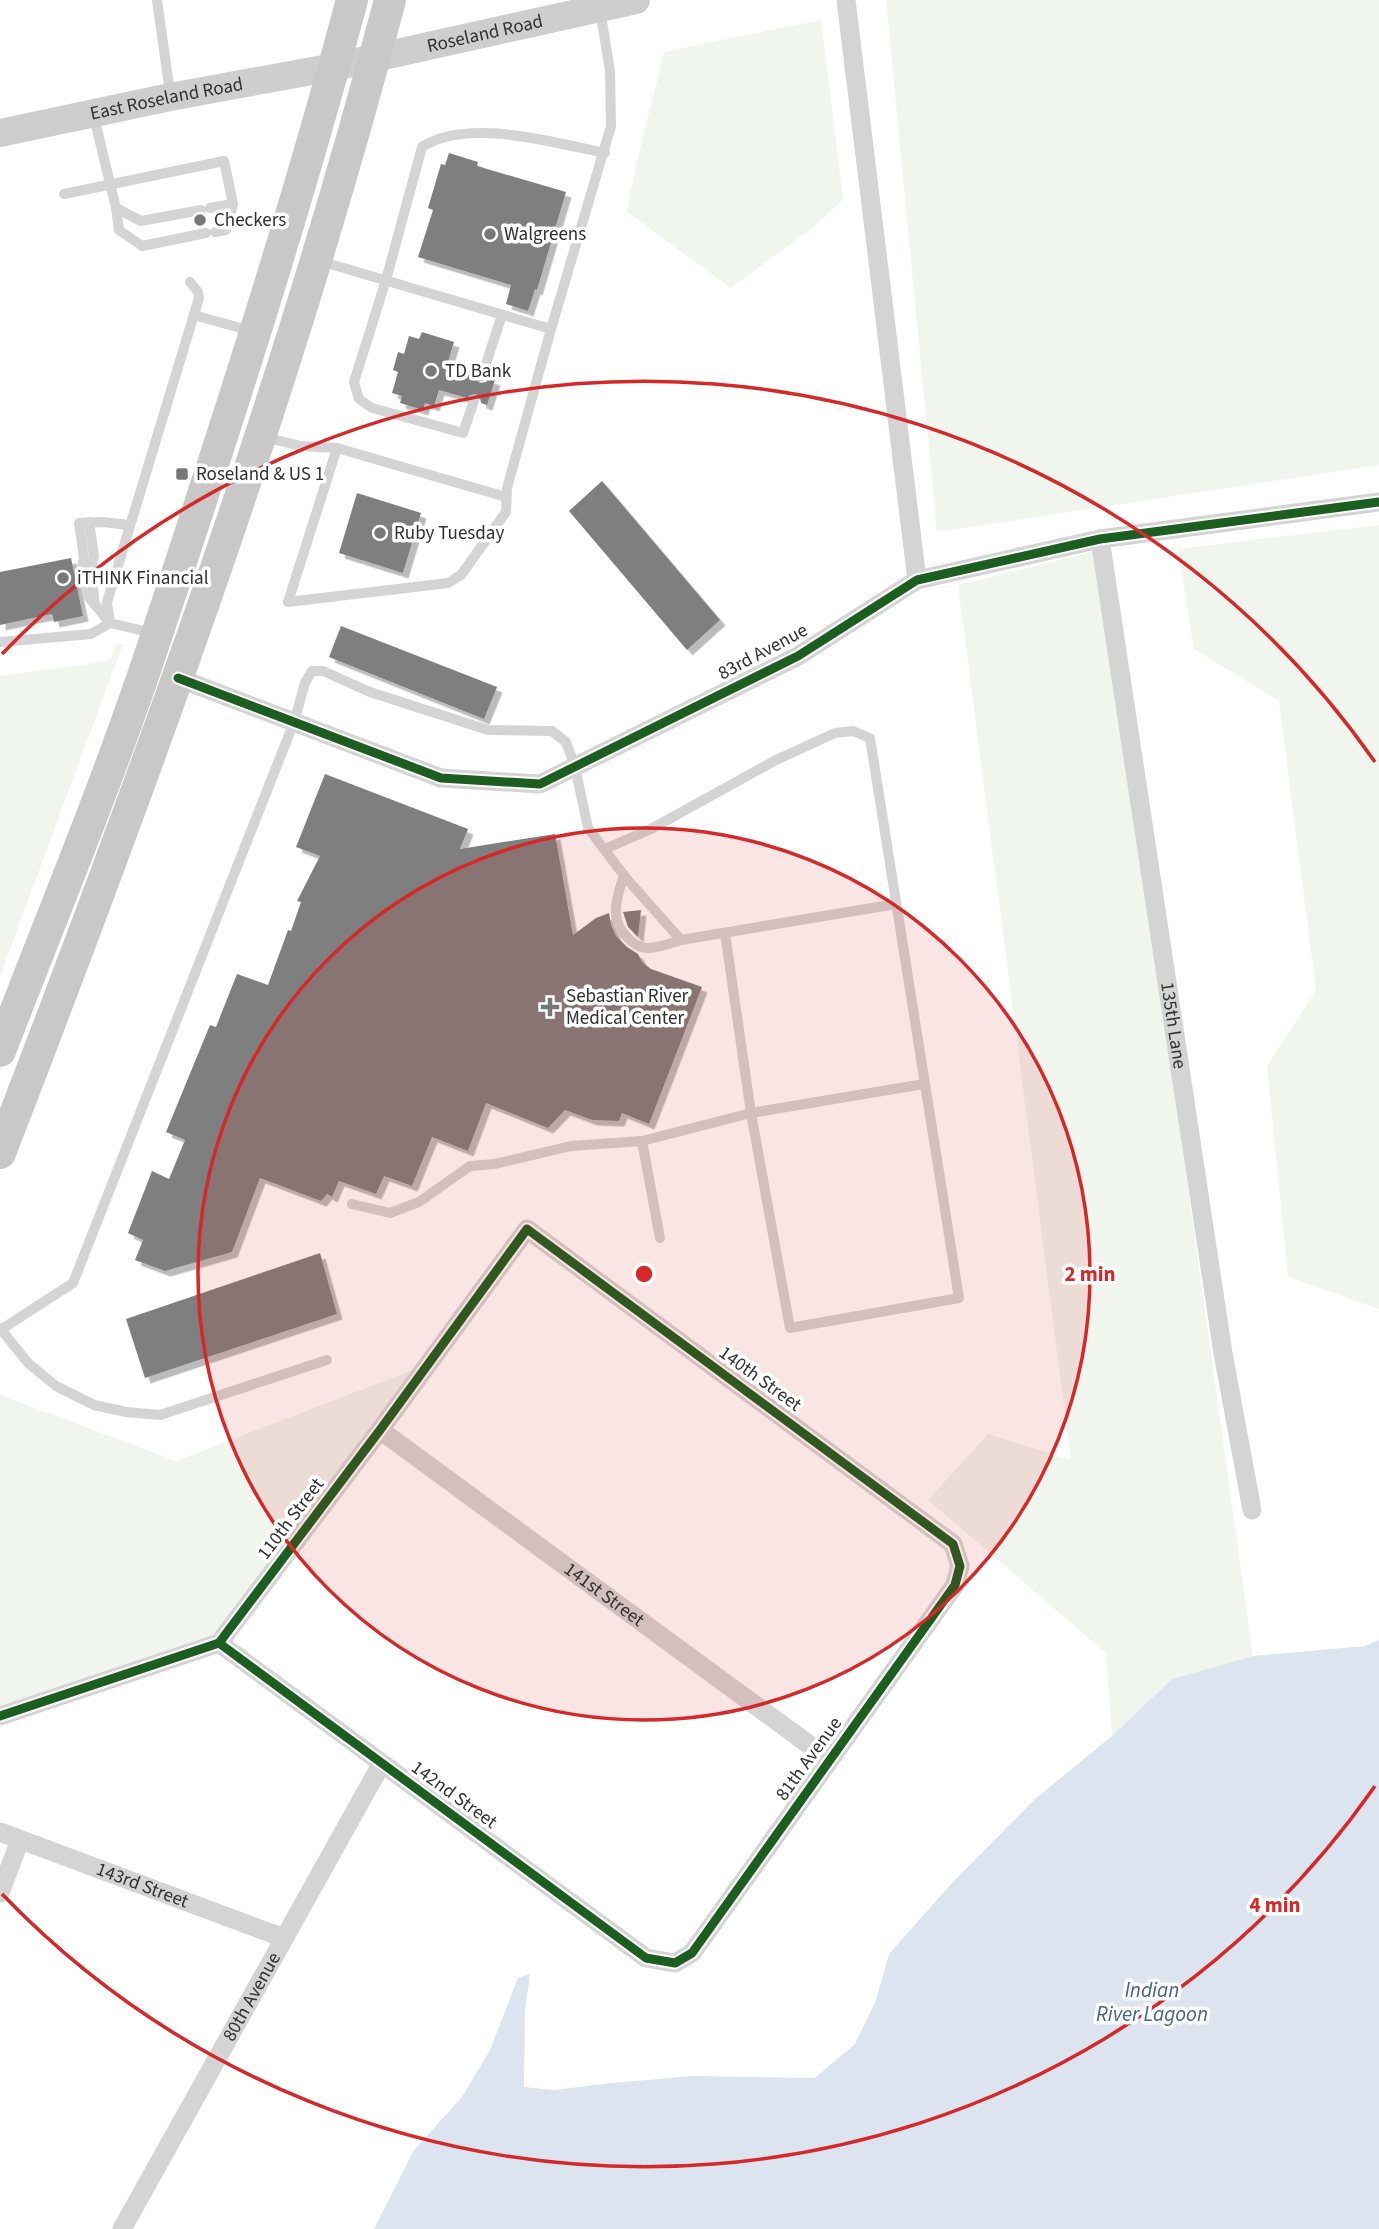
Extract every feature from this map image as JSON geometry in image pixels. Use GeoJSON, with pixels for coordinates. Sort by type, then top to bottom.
{"type":"FeatureCollection","features":[{"type":"Feature","properties":{"kind":"main road"},"geometry":{"type":"LineString","coordinates":[[0,1051],[74,860],[159,627],[255,332],[352,0]]}},
{"type":"Feature","properties":{"kind":"main road"},"geometry":{"type":"LineString","coordinates":[[0,1153],[108,872],[178,678],[260,436],[315,259],[390,0]]}},
{"type":"Feature","properties":{"kind":"main road"},"geometry":{"type":"LineString","coordinates":[[159,627],[166,657],[178,678]]}},
{"type":"Feature","properties":{"kind":"street","name":"Roseland Road"},"geometry":{"type":"LineString","coordinates":[[334,66],[636,0]]}},
{"type":"Feature","properties":{"kind":"street"},"geometry":{"type":"LineString","coordinates":[[846,0],[917,580]]}},
{"type":"Feature","properties":{"kind":"street","name":"East Roseland Road"},"geometry":{"type":"LineString","coordinates":[[0,133],[334,66]]}},
{"type":"Feature","properties":{"kind":"street","name":"83rd Avenue"},"geometry":{"type":"LineString","coordinates":[[178,678],[441,778],[540,784],[798,656],[917,580],[1100,539],[1379,502]]}},
{"type":"Feature","properties":{"kind":"street","name":"135th Lane"},"geometry":{"type":"LineString","coordinates":[[1100,539],[1223,1353],[1252,1510]]}},
{"type":"Feature","properties":{"kind":"street","name":"110th Street"},"geometry":{"type":"LineString","coordinates":[[219,1643],[527,1229]]}},
{"type":"Feature","properties":{"kind":"street","name":"140th Street"},"geometry":{"type":"LineString","coordinates":[[527,1229],[953,1544],[960,1566]]}},
{"type":"Feature","properties":{"kind":"street","name":"141st Street"},"geometry":{"type":"LineString","coordinates":[[380,1430],[830,1760]]}},
{"type":"Feature","properties":{"kind":"street","name":"81th Avenue"},"geometry":{"type":"LineString","coordinates":[[675,1963],[692,1953],[955,1586],[960,1566]]}},
{"type":"Feature","properties":{"kind":"street"},"geometry":{"type":"LineString","coordinates":[[0,1716],[219,1643]]}},
{"type":"Feature","properties":{"kind":"street","name":"142nd Street"},"geometry":{"type":"LineString","coordinates":[[219,1643],[646,1958],[675,1963]]}},
{"type":"Feature","properties":{"kind":"street","name":"80th Avenue"},"geometry":{"type":"LineString","coordinates":[[122,2229],[382,1763]]}},
{"type":"Feature","properties":{"kind":"street","name":"143rd Street"},"geometry":{"type":"LineString","coordinates":[[0,1832],[284,1938]]}},
{"type":"Feature","properties":{"kind":"street"},"geometry":{"type":"LineString","coordinates":[[0,1893],[20,1840]]}},
{"type":"Feature","properties":{"kind":"lane"},"geometry":{"type":"LineString","coordinates":[[157,0],[170,97]]}},
{"type":"Feature","properties":{"kind":"lane"},"geometry":{"type":"LineString","coordinates":[[338,448],[288,602],[448,583],[461,575],[506,512],[506,497],[551,329],[611,126],[610,71],[600,7]]}},
{"type":"Feature","properties":{"kind":"lane"},"geometry":{"type":"LineString","coordinates":[[64,194],[110,184],[224,161],[233,204],[226,229],[142,246],[119,230],[116,208],[110,184],[93,113]]}},
{"type":"Feature","properties":{"kind":"lane"},"geometry":{"type":"LineString","coordinates":[[474,401],[463,433],[372,408],[359,399],[354,382],[386,280],[422,147],[433,139],[498,133],[605,153]]}},
{"type":"Feature","properties":{"kind":"lane"},"geometry":{"type":"LineString","coordinates":[[116,208],[141,221],[233,204]]}},
{"type":"Feature","properties":{"kind":"lane"},"geometry":{"type":"LineString","coordinates":[[315,259],[551,329]]}},
{"type":"Feature","properties":{"kind":"lane"},"geometry":{"type":"LineString","coordinates":[[110,623],[107,602],[110,589],[194,315],[198,292],[190,282]]}},
{"type":"Feature","properties":{"kind":"lane"},"geometry":{"type":"LineString","coordinates":[[194,315],[255,332]]}},
{"type":"Feature","properties":{"kind":"lane"},"geometry":{"type":"LineString","coordinates":[[482,376],[502,315]]}},
{"type":"Feature","properties":{"kind":"lane"},"geometry":{"type":"LineString","coordinates":[[260,436],[302,446],[338,448],[506,497]]}},
{"type":"Feature","properties":{"kind":"lane"},"geometry":{"type":"LineString","coordinates":[[110,623],[95,605],[91,571],[94,556],[84,523],[129,525]]}},
{"type":"Feature","properties":{"kind":"lane"},"geometry":{"type":"LineString","coordinates":[[0,642],[91,634],[110,623],[159,627]]}},
{"type":"Feature","properties":{"kind":"lane"},"geometry":{"type":"LineString","coordinates":[[327,1360],[160,1416],[94,1405],[56,1386],[28,1363],[1,1329],[73,1283],[312,671],[323,671],[370,692],[488,730],[552,731],[566,742],[575,767],[588,828],[624,875],[681,940]]}},
{"type":"Feature","properties":{"kind":"lane"},"geometry":{"type":"LineString","coordinates":[[604,849],[651,829],[776,760],[835,733],[853,731],[870,738],[959,1298],[790,1328],[751,1113],[725,933]]}},
{"type":"Feature","properties":{"kind":"lane"},"geometry":{"type":"LineString","coordinates":[[624,875],[616,900],[615,919],[621,932],[646,949],[681,940],[896,904]]}},
{"type":"Feature","properties":{"kind":"lane"},"geometry":{"type":"LineString","coordinates":[[352,1204],[390,1213],[419,1202],[470,1166],[495,1164],[571,1146],[642,1141],[751,1113],[924,1084]]}},
{"type":"Feature","properties":{"kind":"lane"},"geometry":{"type":"LineString","coordinates":[[642,1141],[660,1238]]}},
{"type":"Feature","properties":{"kind":"shaded area"},"geometry":{"type":"Polygon","coordinates":[[[886,0],[1379,0],[1379,465],[937,532],[886,0]]]}},
{"type":"Feature","properties":{"kind":"shaded area"},"geometry":{"type":"Polygon","coordinates":[[[821,20],[843,199],[817,224],[731,288],[627,212],[664,52],[821,20]]]}},
{"type":"Feature","properties":{"kind":"shaded area"},"geometry":{"type":"Polygon","coordinates":[[[1379,525],[1379,1309],[1288,1277],[1267,1066],[1316,990],[1279,701],[1194,649],[1178,549],[1379,525]]]}},
{"type":"Feature","properties":{"kind":"shaded area"},"geometry":{"type":"Polygon","coordinates":[[[1099,550],[1253,1656],[1172,1679],[1112,1736],[1106,1653],[928,1500],[988,1434],[1071,1460],[958,585],[1099,550]]]}},
{"type":"Feature","properties":{"kind":"shaded area"},"geometry":{"type":"Polygon","coordinates":[[[116,644],[123,644],[0,976],[0,676],[104,662],[111,658],[116,644]]]}},
{"type":"Feature","properties":{"kind":"shaded area"},"geometry":{"type":"Polygon","coordinates":[[[413,1370],[225,1638],[0,1709],[0,1395],[176,1461],[413,1370]]]}},
{"type":"Feature","properties":{"kind":"water","name":"Indian River Lagoon"},"geometry":{"type":"Polygon","coordinates":[[[1379,1640],[1379,2229],[374,2229],[414,2150],[462,2097],[490,2050],[518,1978],[530,1974],[525,2010],[524,2087],[554,2090],[693,2076],[815,2078],[855,2044],[876,2000],[889,1954],[952,1883],[1035,1799],[1112,1736],[1172,1679],[1253,1656],[1365,1646],[1379,1640]]]}},
{"type":"Feature","properties":{"kind":"building","name":"Walgreens"},"geometry":{"type":"Polygon","coordinates":[[[449,153],[478,162],[477,166],[566,192],[537,290],[535,289],[528,311],[506,304],[511,285],[418,257],[433,210],[428,208],[441,164],[445,165],[449,153]]]}},
{"type":"Feature","properties":{"kind":"building","name":"TD Bank"},"geometry":{"type":"Polygon","coordinates":[[[422,332],[454,342],[447,365],[475,374],[480,383],[489,378],[495,380],[487,405],[481,403],[476,394],[467,398],[439,390],[434,406],[425,403],[423,410],[400,403],[402,396],[392,393],[398,372],[393,370],[398,352],[404,354],[409,336],[419,339],[422,332]]]}},
{"type":"Feature","properties":{"kind":"building"},"geometry":{"type":"Polygon","coordinates":[[[602,481],[720,620],[687,650],[569,511],[602,481]]]}},
{"type":"Feature","properties":{"kind":"building","name":"Ruby Tuesday"},"geometry":{"type":"Polygon","coordinates":[[[357,493],[421,513],[403,573],[339,553],[357,493]]]}},
{"type":"Feature","properties":{"kind":"building"},"geometry":{"type":"Polygon","coordinates":[[[71,558],[83,616],[54,622],[52,614],[0,625],[0,572],[71,558]]]}},
{"type":"Feature","properties":{"kind":"building"},"geometry":{"type":"Polygon","coordinates":[[[341,626],[497,687],[484,719],[329,657],[341,626]]]}},
{"type":"Feature","properties":{"kind":"building"},"geometry":{"type":"Polygon","coordinates":[[[325,774],[468,829],[460,849],[555,834],[573,935],[596,918],[609,913],[616,936],[638,954],[642,962],[651,969],[702,987],[649,1124],[622,1113],[619,1121],[592,1120],[565,1110],[548,1128],[486,1103],[468,1151],[432,1137],[412,1186],[384,1176],[376,1194],[339,1181],[332,1197],[327,1194],[321,1201],[260,1178],[232,1252],[165,1271],[135,1260],[143,1240],[128,1233],[152,1171],[169,1179],[185,1140],[166,1132],[210,1025],[216,1027],[237,974],[268,985],[301,902],[297,901],[320,856],[296,847],[325,774]]]}},
{"type":"Feature","properties":{"kind":"building"},"geometry":{"type":"Polygon","coordinates":[[[641,910],[638,937],[628,927],[623,912],[641,910]]]}},
{"type":"Feature","properties":{"kind":"building"},"geometry":{"type":"Polygon","coordinates":[[[320,1253],[337,1314],[145,1378],[126,1319],[320,1253]]]}},
{"type":"Feature","properties":{"kind":"cycle path"},"geometry":{"type":"LineString","coordinates":[[178,678],[441,778],[540,784],[798,656],[917,580],[1100,539],[1379,502]]}},
{"type":"Feature","properties":{"kind":"cycle path"},"geometry":{"type":"LineString","coordinates":[[0,1716],[219,1643],[527,1229],[953,1544],[960,1566],[955,1585],[692,1953],[675,1963],[646,1958],[219,1643]]}},
{"type":"Feature","properties":{"kind":"place","name":"Checkers"},"geometry":{"type":"Point","coordinates":[200,220]}},
{"type":"Feature","properties":{"kind":"place","name":"Walgreens"},"geometry":{"type":"Point","coordinates":[490,234]}},
{"type":"Feature","properties":{"kind":"place","name":"TD Bank"},"geometry":{"type":"Point","coordinates":[431,371]}},
{"type":"Feature","properties":{"kind":"place","name":"Roseland & US 1"},"geometry":{"type":"Point","coordinates":[182,474]}},
{"type":"Feature","properties":{"kind":"place","name":"Ruby Tuesday"},"geometry":{"type":"Point","coordinates":[380,533]}},
{"type":"Feature","properties":{"kind":"place","name":"iTHINK Financial"},"geometry":{"type":"Point","coordinates":[63,578]}},
{"type":"Feature","properties":{"kind":"place","name":"Sebastian River Medical Center"},"geometry":{"type":"Point","coordinates":[550,1007]}}]}
